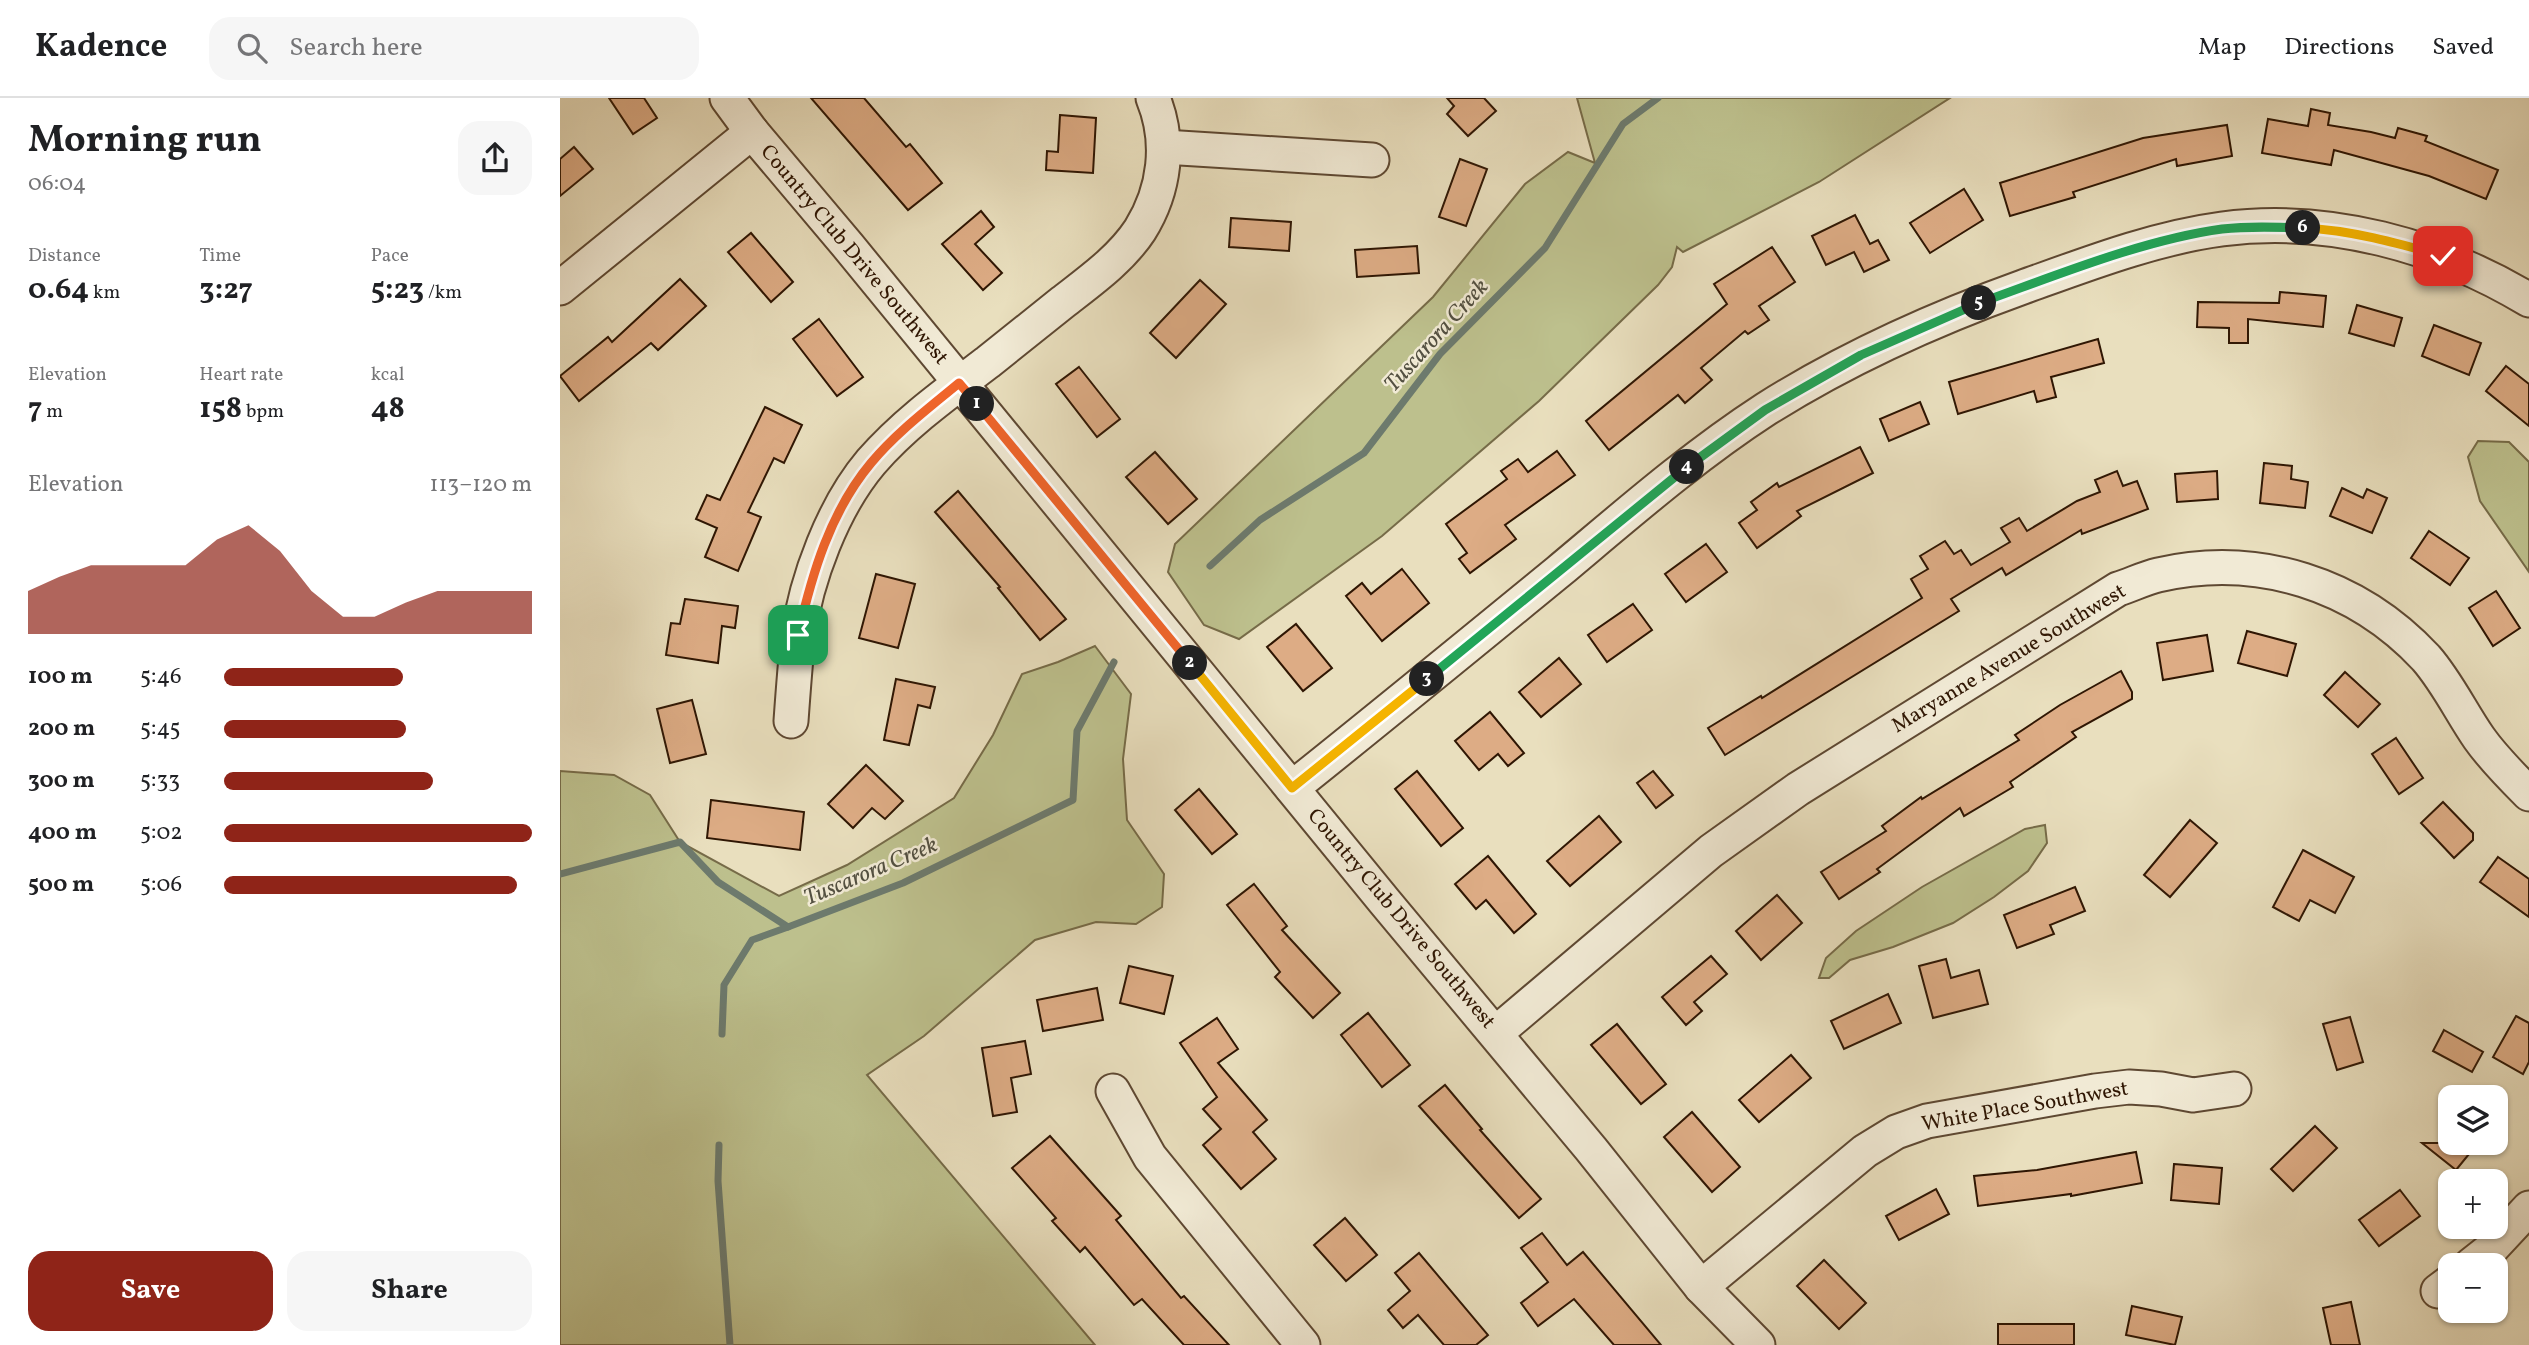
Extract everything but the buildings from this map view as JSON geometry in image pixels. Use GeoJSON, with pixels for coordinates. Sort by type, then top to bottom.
{"type":"FeatureCollection","features":[{"type":"Feature","properties":{"kind":"street","name":"Country Club Drive Southwest"},"geometry":{"type":"LineString","coordinates":[[727,98],[752,132],[1496,1033],[1701,1287],[1758,1345]]}},
{"type":"Feature","properties":{"kind":"street"},"geometry":{"type":"LineString","coordinates":[[791,722],[798,635],[807,595],[820,552],[843,506],[871,463],[909,424],[1072,295],[1122,253],[1139,231],[1154,205],[1162,177],[1164,148],[1153,98]]}},
{"type":"Feature","properties":{"kind":"street"},"geometry":{"type":"LineString","coordinates":[[560,288],[752,132]]}},
{"type":"Feature","properties":{"kind":"street"},"geometry":{"type":"LineString","coordinates":[[1164,148],[1372,160]]}},
{"type":"Feature","properties":{"kind":"street"},"geometry":{"type":"LineString","coordinates":[[1292,788],[1663,484],[1765,410],[1861,355],[1962,309],[2083,266],[2181,237],[2222,229],[2262,226],[2323,229],[2385,240],[2431,253],[2494,279],[2529,300]]}},
{"type":"Feature","properties":{"kind":"street","name":"Maryanne Avenue Southwest"},"geometry":{"type":"LineString","coordinates":[[1496,1033],[1711,851],[1798,789],[2118,589],[2157,575],[2198,569],[2277,572],[2315,582],[2353,600],[2390,624],[2427,659],[2480,739],[2529,794]]}},
{"type":"Feature","properties":{"kind":"street","name":"White Place Southwest"},"geometry":{"type":"LineString","coordinates":[[1701,1287],[1865,1151],[1896,1132],[1927,1121],[2095,1091],[2129,1087],[2193,1095],[2234,1089]]}},
{"type":"Feature","properties":{"kind":"street"},"geometry":{"type":"LineString","coordinates":[[1113,1091],[1150,1157],[1303,1345]]}},
{"type":"Feature","properties":{"kind":"street"},"geometry":{"type":"LineString","coordinates":[[2486,1253],[2529,1208]]}},
{"type":"Feature","properties":{"kind":"street","name":"Country Club Drive Southwest"},"geometry":{"type":"LineString","coordinates":[[1701,1287],[1737,1345]]}},
{"type":"Feature","properties":{"kind":"green space"},"geometry":{"type":"Polygon","coordinates":[[[1577,98],[1950,98],[1819,182],[1683,252],[1677,247],[1672,267],[1658,285],[1539,401],[1382,536],[1239,639],[1204,625],[1168,572],[1175,544],[1433,297],[1525,184],[1568,152],[1595,163],[1577,98]]]}},
{"type":"Feature","properties":{"kind":"green space"},"geometry":{"type":"Polygon","coordinates":[[[2478,441],[2509,442],[2529,462],[2529,572],[2480,501],[2468,457],[2478,441]]]}},
{"type":"Feature","properties":{"kind":"green space"},"geometry":{"type":"Polygon","coordinates":[[[1095,646],[1131,694],[1123,759],[1127,820],[1164,874],[1162,907],[1136,924],[1096,922],[1035,940],[924,1036],[867,1075],[1095,1345],[560,1345],[560,771],[614,775],[650,795],[680,842],[779,896],[847,865],[954,798],[993,735],[1022,674],[1095,646]]]}},
{"type":"Feature","properties":{"kind":"green space"},"geometry":{"type":"Polygon","coordinates":[[[2045,825],[2047,843],[2028,871],[1994,897],[1953,923],[1893,947],[1850,960],[1829,978],[1819,978],[1826,958],[1856,931],[1922,887],[2025,829],[2045,825]]]}},
{"type":"Feature","properties":{"kind":"waterway","name":"Tuscarora Creek"},"geometry":{"type":"LineString","coordinates":[[1210,566],[1260,520],[1364,453],[1440,354],[1545,248],[1623,124],[1658,98]]}},
{"type":"Feature","properties":{"kind":"waterway","name":"Tuscarora Creek"},"geometry":{"type":"LineString","coordinates":[[560,874],[680,842],[718,882],[788,927],[903,883],[1073,800],[1077,731],[1114,662]]}},
{"type":"Feature","properties":{"kind":"waterway"},"geometry":{"type":"LineString","coordinates":[[722,1034],[724,985],[752,940],[788,927]]}},
{"type":"Feature","properties":{"kind":"waterway"},"geometry":{"type":"LineString","coordinates":[[719,1145],[718,1181],[730,1345]]}},
{"type":"Feature","properties":{"kind":"route"},"geometry":{"type":"LineString","coordinates":[[798,635],[820,552],[843,506],[871,463],[909,424],[959,383],[1292,788],[1663,484],[1765,410],[1861,355],[1962,309],[2083,266],[2181,237],[2222,229],[2262,226],[2323,229],[2385,240],[2443,256]]}}]}
